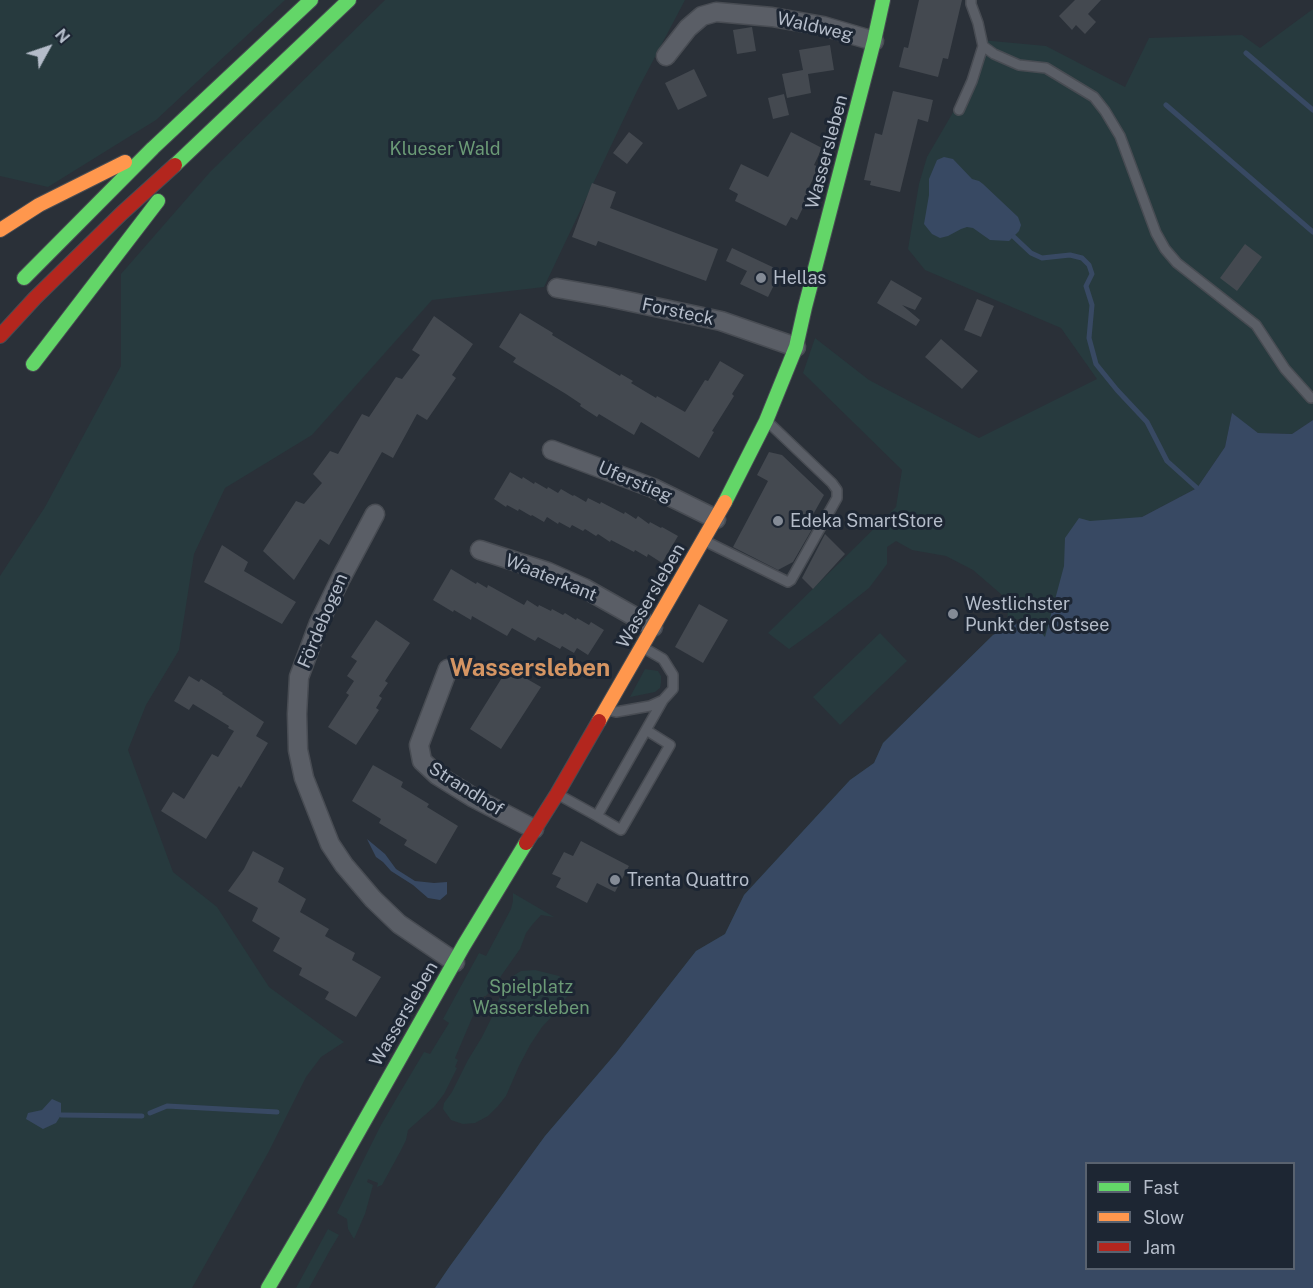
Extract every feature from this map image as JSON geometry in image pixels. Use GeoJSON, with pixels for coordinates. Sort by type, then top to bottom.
{"type":"FeatureCollection","features":[{"type":"Feature","properties":{"kind":"main road"},"geometry":{"type":"LineString","coordinates":[[16,287],[153,148],[311,0]]}},
{"type":"Feature","properties":{"kind":"main road"},"geometry":{"type":"LineString","coordinates":[[0,336],[35,298],[122,213],[350,0]]}},
{"type":"Feature","properties":{"kind":"main road","name":"Wassersleben"},"geometry":{"type":"LineString","coordinates":[[268,1288],[455,962],[557,794],[704,540],[766,421],[796,347],[883,0]]}},
{"type":"Feature","properties":{"kind":"main road"},"geometry":{"type":"LineString","coordinates":[[33,364],[208,134]]}},
{"type":"Feature","properties":{"kind":"main road"},"geometry":{"type":"LineString","coordinates":[[0,230],[39,205],[153,148]]}},
{"type":"Feature","properties":{"kind":"street","name":"Waldweg"},"geometry":{"type":"LineString","coordinates":[[666,56],[688,28],[702,16],[716,12],[772,17],[823,26],[874,41]]}},
{"type":"Feature","properties":{"kind":"street","name":"Forsteck"},"geometry":{"type":"LineString","coordinates":[[556,288],[721,321],[796,347]]}},
{"type":"Feature","properties":{"kind":"street","name":"Uferstieg"},"geometry":{"type":"LineString","coordinates":[[552,450],[653,488],[716,519]]}},
{"type":"Feature","properties":{"kind":"street","name":"Fördebogen"},"geometry":{"type":"LineString","coordinates":[[375,514],[340,578],[319,623],[299,677],[298,750],[304,778],[330,844],[344,865],[373,899],[399,924],[455,962]]}},
{"type":"Feature","properties":{"kind":"street","name":"Waaterkant"},"geometry":{"type":"LineString","coordinates":[[480,550],[548,572],[584,588],[653,627]]}},
{"type":"Feature","properties":{"kind":"street","name":"Strandhof"},"geometry":{"type":"LineString","coordinates":[[448,669],[418,745],[422,761],[437,775],[474,798],[534,829]]}},
{"type":"Feature","properties":{"kind":"lane"},"geometry":{"type":"LineString","coordinates":[[971,0],[984,45],[994,54],[1019,65],[1046,68],[1094,97],[1120,136],[1156,233],[1165,249],[1177,263],[1256,325],[1284,369],[1311,398]]}},
{"type":"Feature","properties":{"kind":"lane"},"geometry":{"type":"LineString","coordinates":[[959,110],[984,45]]}},
{"type":"Feature","properties":{"kind":"lane"},"geometry":{"type":"LineString","coordinates":[[704,540],[788,582],[837,498],[837,490],[832,483],[766,421]]}},
{"type":"Feature","properties":{"kind":"lane"},"geometry":{"type":"LineString","coordinates":[[597,816],[663,700],[673,689],[673,675],[663,659],[642,647]]}},
{"type":"Feature","properties":{"kind":"lane"},"geometry":{"type":"LineString","coordinates":[[606,709],[616,712],[650,706],[663,700]]}},
{"type":"Feature","properties":{"kind":"lane"},"geometry":{"type":"LineString","coordinates":[[557,794],[621,830],[670,745],[646,730]]}},
{"type":"Feature","properties":{"kind":"green space"},"geometry":{"type":"Polygon","coordinates":[[[0,0],[285,0],[156,120],[48,187],[0,176],[0,0]]]}},
{"type":"Feature","properties":{"kind":"green space","name":"Klueser Wald"},"geometry":{"type":"Polygon","coordinates":[[[385,0],[685,0],[637,91],[544,287],[432,300],[312,435],[225,488],[194,554],[179,650],[146,705],[128,750],[173,872],[217,907],[269,987],[344,1042],[321,1057],[306,1077],[268,1153],[192,1288],[0,1288],[0,576],[45,507],[121,366],[121,274],[210,172],[385,0]]]}},
{"type":"Feature","properties":{"kind":"green space"},"geometry":{"type":"Polygon","coordinates":[[[1313,9],[1313,420],[1292,434],[1258,433],[1232,414],[1225,447],[1197,488],[1142,517],[1059,639],[435,1288],[545,1136],[616,1053],[696,951],[725,934],[744,895],[850,780],[874,763],[883,743],[993,635],[1026,619],[1007,620],[1009,601],[973,570],[946,556],[912,550],[896,541],[887,547],[887,564],[869,588],[789,649],[768,633],[896,507],[902,470],[803,373],[815,338],[869,380],[979,438],[1097,379],[1061,328],[925,270],[908,249],[919,184],[927,157],[955,109],[981,40],[1046,46],[1125,87],[1149,38],[1242,35],[1260,48],[1313,9]]]}},
{"type":"Feature","properties":{"kind":"green space"},"geometry":{"type":"Polygon","coordinates":[[[880,633],[907,661],[840,725],[813,697],[880,633]]]}},
{"type":"Feature","properties":{"kind":"green space"},"geometry":{"type":"Polygon","coordinates":[[[645,669],[658,671],[661,676],[660,688],[655,692],[630,697],[645,669]]]}},
{"type":"Feature","properties":{"kind":"green space"},"geometry":{"type":"Polygon","coordinates":[[[513,893],[554,917],[541,915],[532,925],[520,949],[499,981],[484,996],[481,1005],[478,1004],[455,1058],[458,1060],[455,1067],[457,1068],[444,1094],[434,1107],[408,1130],[406,1140],[382,1185],[377,1187],[378,1183],[368,1179],[367,1182],[373,1185],[365,1214],[354,1239],[348,1229],[347,1219],[337,1213],[381,1125],[402,1089],[424,1052],[430,1054],[449,1023],[443,1019],[479,953],[486,956],[511,909],[513,893]]]}},
{"type":"Feature","properties":{"kind":"green space","name":"Spielplatz Wassersleben"},"geometry":{"type":"Polygon","coordinates":[[[535,970],[559,976],[566,981],[569,988],[568,995],[530,1045],[506,1096],[498,1106],[488,1116],[475,1123],[463,1124],[451,1120],[443,1109],[444,1103],[482,1037],[500,996],[513,976],[521,971],[535,970]]]}},
{"type":"Feature","properties":{"kind":"green space"},"geometry":{"type":"Polygon","coordinates":[[[328,1229],[339,1235],[309,1288],[296,1288],[328,1229]]]}},
{"type":"Feature","properties":{"kind":"water"},"geometry":{"type":"Polygon","coordinates":[[[944,157],[953,159],[972,179],[983,184],[1018,217],[1021,225],[1019,231],[1009,241],[990,240],[973,228],[967,227],[940,238],[932,234],[924,224],[929,179],[937,160],[944,157]]]}},
{"type":"Feature","properties":{"kind":"water"},"geometry":{"type":"Polygon","coordinates":[[[1232,413],[1258,433],[1292,434],[1313,420],[1313,1288],[435,1288],[545,1136],[616,1053],[696,951],[725,934],[744,895],[850,780],[874,763],[883,743],[993,635],[1028,618],[1045,637],[1064,566],[1065,538],[1079,518],[1090,521],[1142,517],[1197,488],[1225,447],[1232,413]]]}},
{"type":"Feature","properties":{"kind":"water"},"geometry":{"type":"Polygon","coordinates":[[[367,839],[385,854],[396,869],[415,881],[447,882],[447,894],[440,900],[428,898],[376,857],[367,839]]]}},
{"type":"Feature","properties":{"kind":"water"},"geometry":{"type":"Polygon","coordinates":[[[52,1099],[61,1103],[61,1115],[56,1123],[43,1129],[26,1119],[28,1113],[42,1110],[52,1099]]]}},
{"type":"Feature","properties":{"kind":"building"},"geometry":{"type":"Polygon","coordinates":[[[919,0],[962,0],[948,59],[943,58],[938,77],[899,67],[904,47],[908,48],[919,0]]]}},
{"type":"Feature","properties":{"kind":"building"},"geometry":{"type":"Polygon","coordinates":[[[1075,0],[1101,0],[1088,14],[1096,22],[1085,34],[1076,25],[1072,30],[1059,16],[1075,0]]]}},
{"type":"Feature","properties":{"kind":"building"},"geometry":{"type":"Polygon","coordinates":[[[752,27],[756,51],[737,54],[733,30],[752,27]]]}},
{"type":"Feature","properties":{"kind":"building"},"geometry":{"type":"Polygon","coordinates":[[[830,45],[834,70],[808,74],[811,93],[787,98],[782,74],[803,70],[799,50],[830,45]]]}},
{"type":"Feature","properties":{"kind":"building"},"geometry":{"type":"Polygon","coordinates":[[[694,69],[707,96],[678,110],[665,83],[694,69]]]}},
{"type":"Feature","properties":{"kind":"building"},"geometry":{"type":"Polygon","coordinates":[[[893,91],[933,100],[928,122],[918,119],[900,192],[870,185],[871,181],[864,180],[875,133],[882,135],[893,91]]]}},
{"type":"Feature","properties":{"kind":"building"},"geometry":{"type":"Polygon","coordinates":[[[784,94],[789,115],[773,119],[768,98],[784,94]]]}},
{"type":"Feature","properties":{"kind":"building"},"geometry":{"type":"Polygon","coordinates":[[[629,132],[643,143],[627,164],[613,153],[629,132]]]}},
{"type":"Feature","properties":{"kind":"building"},"geometry":{"type":"Polygon","coordinates":[[[791,132],[822,148],[814,165],[819,167],[808,189],[811,191],[797,220],[791,217],[786,226],[735,201],[738,194],[729,189],[741,164],[768,177],[791,132]]]}},
{"type":"Feature","properties":{"kind":"building"},"geometry":{"type":"Polygon","coordinates":[[[592,183],[616,192],[610,208],[718,249],[706,281],[598,241],[596,246],[572,237],[592,183]]]}},
{"type":"Feature","properties":{"kind":"building"},"geometry":{"type":"Polygon","coordinates":[[[1245,244],[1262,257],[1237,291],[1220,278],[1245,244]]]}},
{"type":"Feature","properties":{"kind":"building","name":"Hellas"},"geometry":{"type":"Polygon","coordinates":[[[732,248],[781,271],[768,297],[740,284],[747,271],[726,261],[732,248]]]}},
{"type":"Feature","properties":{"kind":"building"},"geometry":{"type":"Polygon","coordinates":[[[891,280],[922,298],[915,310],[902,305],[920,320],[916,326],[877,303],[891,280]]]}},
{"type":"Feature","properties":{"kind":"building"},"geometry":{"type":"Polygon","coordinates":[[[977,299],[994,306],[981,337],[964,330],[977,299]]]}},
{"type":"Feature","properties":{"kind":"building"},"geometry":{"type":"Polygon","coordinates":[[[520,313],[620,376],[621,374],[633,381],[631,383],[656,398],[657,396],[685,412],[720,361],[744,375],[699,458],[641,422],[634,435],[599,414],[597,417],[566,394],[513,362],[516,358],[499,347],[520,313]]]}},
{"type":"Feature","properties":{"kind":"building"},"geometry":{"type":"Polygon","coordinates":[[[434,316],[473,344],[452,375],[456,378],[427,420],[417,414],[393,458],[382,452],[329,545],[320,539],[294,580],[263,551],[296,501],[304,504],[322,483],[313,474],[330,451],[338,454],[362,414],[369,417],[396,377],[402,379],[420,355],[412,350],[434,316]]]}},
{"type":"Feature","properties":{"kind":"building"},"geometry":{"type":"Polygon","coordinates":[[[941,339],[978,371],[962,389],[925,357],[941,339]]]}},
{"type":"Feature","properties":{"kind":"building","name":"Edeka SmartStore"},"geometry":{"type":"Polygon","coordinates":[[[769,452],[782,455],[824,495],[810,520],[815,524],[793,562],[778,570],[733,547],[768,481],[757,475],[769,452]]]}},
{"type":"Feature","properties":{"kind":"building"},"geometry":{"type":"Polygon","coordinates":[[[510,472],[558,493],[561,489],[586,502],[588,498],[624,514],[625,512],[636,519],[638,516],[649,524],[650,522],[678,536],[662,563],[648,554],[647,557],[635,550],[634,552],[585,529],[583,531],[572,525],[570,528],[547,517],[544,522],[519,509],[518,511],[507,505],[506,507],[494,499],[510,472]]]}},
{"type":"Feature","properties":{"kind":"building"},"geometry":{"type":"Polygon","coordinates":[[[825,534],[845,554],[813,589],[802,578],[825,534]]]}},
{"type":"Feature","properties":{"kind":"building"},"geometry":{"type":"Polygon","coordinates":[[[222,545],[248,562],[244,571],[296,602],[282,624],[204,582],[222,545]]]}},
{"type":"Feature","properties":{"kind":"building"},"geometry":{"type":"Polygon","coordinates":[[[451,569],[476,584],[477,582],[487,588],[488,585],[524,605],[527,600],[538,607],[539,605],[551,611],[552,609],[563,615],[565,613],[589,625],[591,622],[604,630],[588,655],[577,648],[574,653],[562,646],[560,649],[538,637],[535,641],[512,628],[507,636],[472,616],[471,620],[433,600],[451,569]]]}},
{"type":"Feature","properties":{"kind":"building"},"geometry":{"type":"Polygon","coordinates":[[[699,604],[728,620],[703,663],[675,647],[699,604]]]}},
{"type":"Feature","properties":{"kind":"building"},"geometry":{"type":"Polygon","coordinates":[[[376,620],[410,643],[385,681],[388,683],[379,696],[382,698],[376,708],[379,710],[356,745],[328,727],[349,695],[346,693],[354,681],[347,676],[357,661],[351,657],[376,620]]]}},
{"type":"Feature","properties":{"kind":"building"},"geometry":{"type":"Polygon","coordinates":[[[508,668],[541,687],[501,749],[470,729],[508,668]]]}},
{"type":"Feature","properties":{"kind":"building"},"geometry":{"type":"Polygon","coordinates":[[[189,676],[199,682],[201,679],[264,722],[256,736],[268,743],[206,839],[161,811],[173,792],[184,799],[212,754],[218,757],[234,731],[193,704],[189,710],[174,701],[189,676]]]}},
{"type":"Feature","properties":{"kind":"building"},"geometry":{"type":"Polygon","coordinates":[[[373,765],[403,782],[401,787],[429,804],[427,807],[458,826],[436,864],[404,845],[407,840],[379,823],[381,819],[352,801],[373,765]]]}},
{"type":"Feature","properties":{"kind":"building"},"geometry":{"type":"Polygon","coordinates":[[[581,841],[629,866],[615,892],[597,883],[587,903],[556,887],[561,878],[552,874],[564,852],[573,856],[581,841]]]}},
{"type":"Feature","properties":{"kind":"building"},"geometry":{"type":"Polygon","coordinates":[[[253,851],[284,868],[278,882],[306,899],[300,912],[329,929],[325,936],[355,953],[352,960],[381,977],[356,1017],[325,999],[329,992],[299,975],[302,968],[273,951],[280,938],[252,921],[258,908],[228,891],[244,869],[253,851]]]}},
{"type":"Feature","properties":{"kind":"waterway"},"geometry":{"type":"LineString","coordinates":[[1246,53],[1313,110]]}},
{"type":"Feature","properties":{"kind":"waterway"},"geometry":{"type":"LineString","coordinates":[[1166,105],[1313,232]]}},
{"type":"Feature","properties":{"kind":"waterway"},"geometry":{"type":"LineString","coordinates":[[1014,237],[1031,253],[1042,258],[1070,255],[1082,258],[1089,265],[1092,274],[1086,286],[1092,305],[1089,338],[1096,364],[1147,422],[1167,461],[1197,488]]}},
{"type":"Feature","properties":{"kind":"waterway"},"geometry":{"type":"LineString","coordinates":[[150,1113],[167,1106],[277,1112]]}},
{"type":"Feature","properties":{"kind":"waterway"},"geometry":{"type":"LineString","coordinates":[[61,1115],[142,1116]]}},
{"type":"Feature","properties":{"kind":"traffic: fast"},"geometry":{"type":"LineString","coordinates":[[24,278],[153,148],[311,0]]}},
{"type":"Feature","properties":{"kind":"traffic: fast"},"geometry":{"type":"LineString","coordinates":[[175,165],[349,0]]}},
{"type":"Feature","properties":{"kind":"traffic: fast"},"geometry":{"type":"LineString","coordinates":[[725,502],[766,421],[796,347],[883,0]]}},
{"type":"Feature","properties":{"kind":"traffic: fast"},"geometry":{"type":"LineString","coordinates":[[33,364],[158,201]]}},
{"type":"Feature","properties":{"kind":"traffic: fast"},"geometry":{"type":"LineString","coordinates":[[268,1288],[464,945],[526,843]]}},
{"type":"Feature","properties":{"kind":"traffic: slow"},"geometry":{"type":"LineString","coordinates":[[0,230],[39,205],[125,162]]}},
{"type":"Feature","properties":{"kind":"traffic: slow"},"geometry":{"type":"LineString","coordinates":[[599,721],[725,502]]}},
{"type":"Feature","properties":{"kind":"traffic: jam"},"geometry":{"type":"LineString","coordinates":[[0,336],[35,298],[175,165]]}},
{"type":"Feature","properties":{"kind":"traffic: jam"},"geometry":{"type":"LineString","coordinates":[[526,843],[599,721]]}},
{"type":"Feature","properties":{"kind":"place","name":"Hellas"},"geometry":{"type":"Point","coordinates":[761,278]}},
{"type":"Feature","properties":{"kind":"place","name":"Edeka SmartStore"},"geometry":{"type":"Point","coordinates":[778,521]}},
{"type":"Feature","properties":{"kind":"place","name":"Westlichster Punkt der Ostsee"},"geometry":{"type":"Point","coordinates":[953,614]}},
{"type":"Feature","properties":{"kind":"place","name":"Trenta Quattro"},"geometry":{"type":"Point","coordinates":[615,880]}},
{"type":"Feature","properties":{"kind":"district","name":"Wassersleben"},"geometry":{"type":"Point","coordinates":[530,669]}}]}
